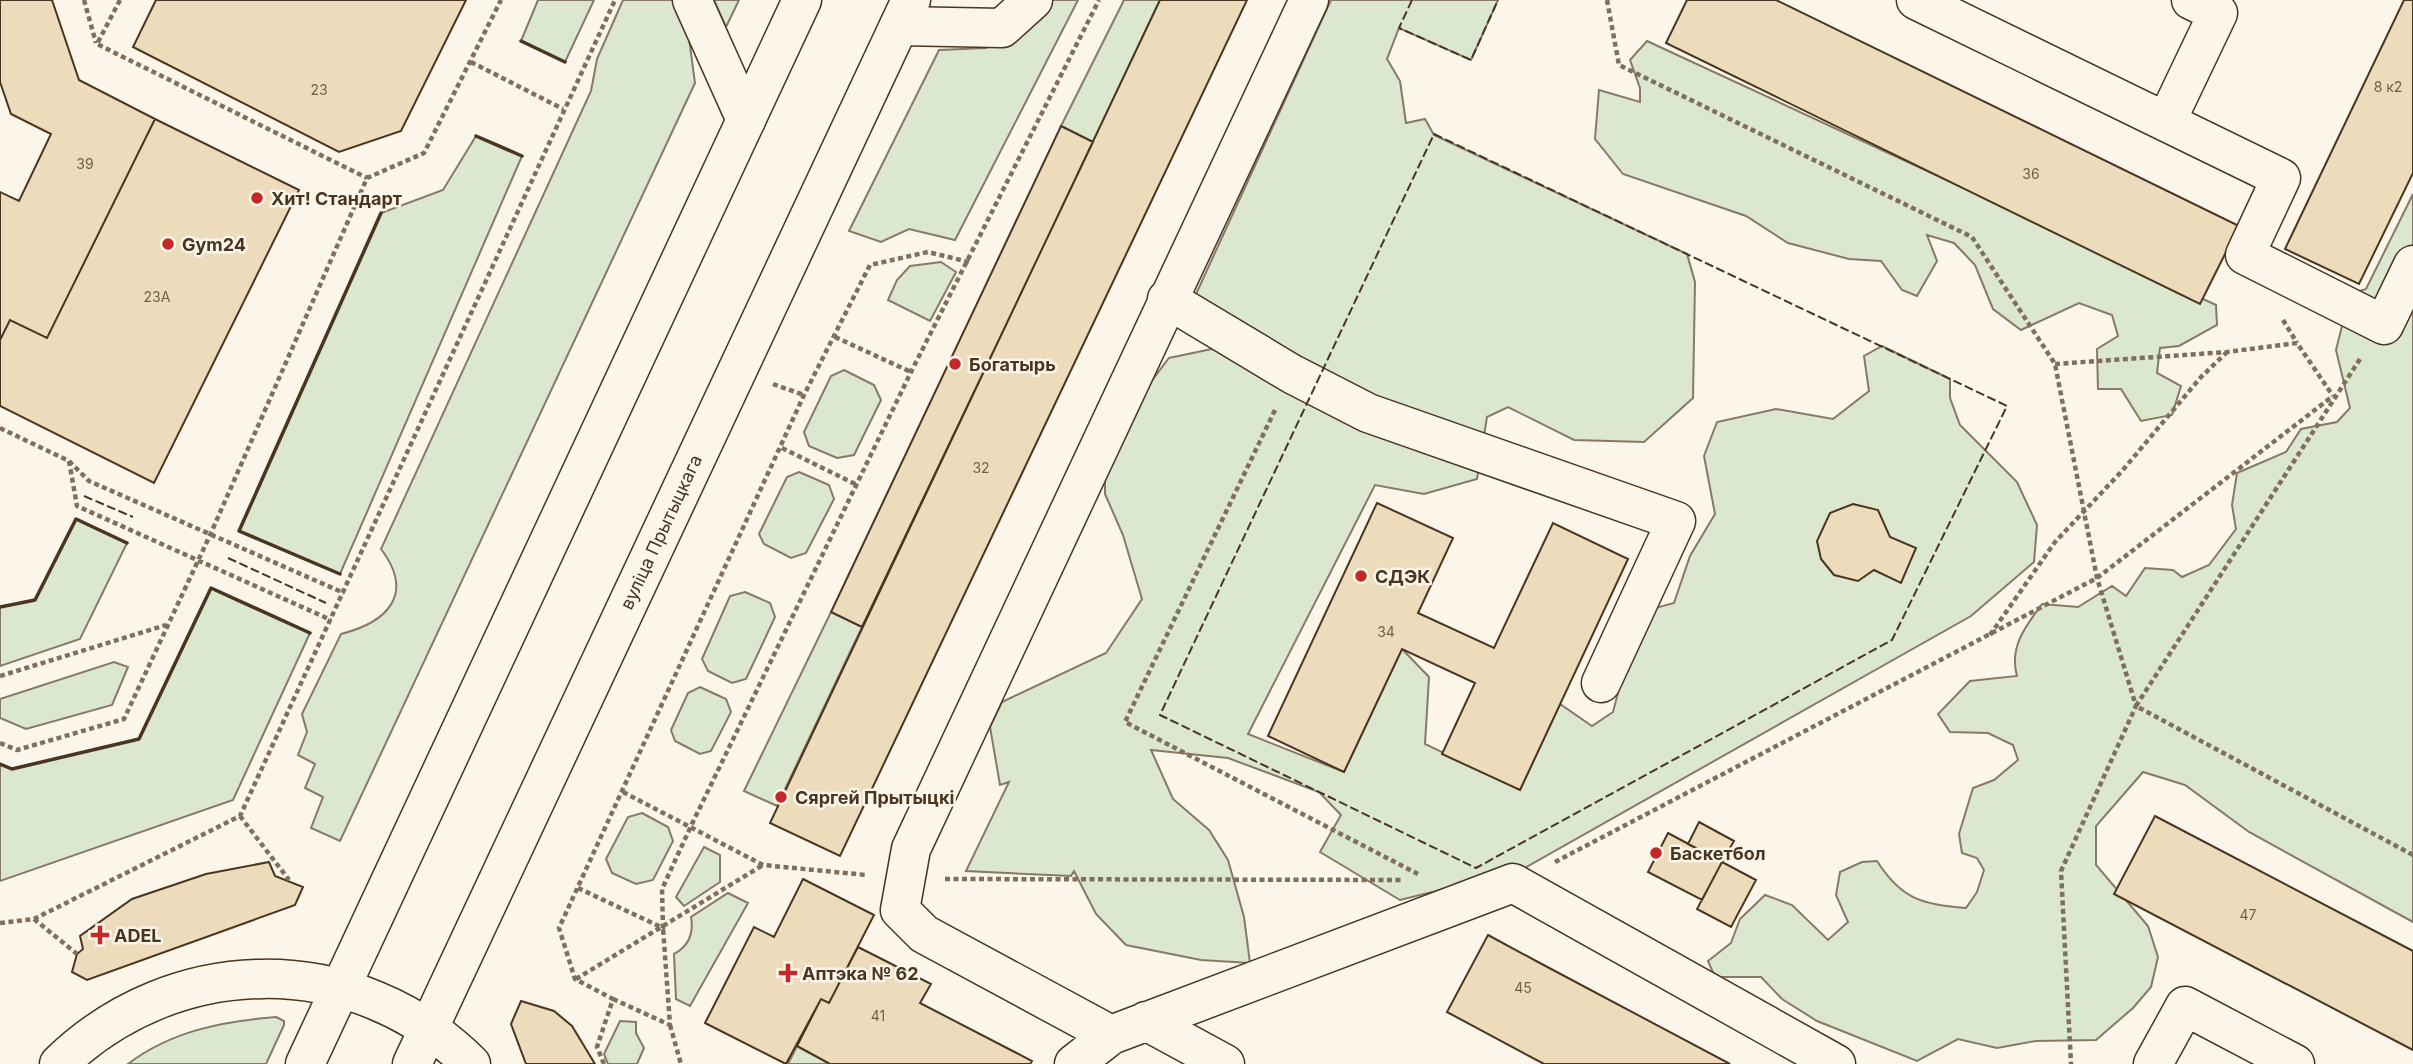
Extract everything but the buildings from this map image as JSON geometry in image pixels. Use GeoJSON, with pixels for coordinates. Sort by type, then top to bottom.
{"type":"FeatureCollection","features":[{"type":"Feature","properties":{"kind":"main road"},"geometry":{"type":"LineString","coordinates":[[692,0],[746,120]]}},
{"type":"Feature","properties":{"kind":"main road"},"geometry":{"type":"LineString","coordinates":[[305,1064],[802,0]]}},
{"type":"Feature","properties":{"kind":"main road"},"geometry":{"type":"LineString","coordinates":[[905,13],[1002,28],[1033,0]]}},
{"type":"Feature","properties":{"kind":"main road"},"geometry":{"type":"LineString","coordinates":[[1111,1035],[924,934],[900,911],[904,879],[911,849],[1309,0]]}},
{"type":"Feature","properties":{"kind":"main road"},"geometry":{"type":"LineString","coordinates":[[1916,0],[2281,178],[2245,255],[2384,325],[2413,265]]}},
{"type":"Feature","properties":{"kind":"main road"},"geometry":{"type":"LineString","coordinates":[[2165,122],[2211,4]]}},
{"type":"Feature","properties":{"kind":"main road","name":"вуліца Прытыцкага"},"geometry":{"type":"LineString","coordinates":[[412,1064],[905,13]]}},
{"type":"Feature","properties":{"kind":"main road"},"geometry":{"type":"LineString","coordinates":[[1167,299],[1292,374],[1368,413],[1676,521],[1601,684]]}},
{"type":"Feature","properties":{"kind":"main road"},"geometry":{"type":"LineString","coordinates":[[1074,1064],[1111,1035],[1513,883],[1836,1064]]}},
{"type":"Feature","properties":{"kind":"main road"},"geometry":{"type":"LineString","coordinates":[[59,1064],[77,1047],[125,1014],[179,991],[264,978],[341,988],[389,1005],[429,1028],[471,1064]]}},
{"type":"Feature","properties":{"kind":"main road"},"geometry":{"type":"LineString","coordinates":[[2153,1064],[2185,1006],[2295,1064]]}},
{"type":"Feature","properties":{"kind":"main road"},"geometry":{"type":"LineString","coordinates":[[1146,1021],[1226,1064]]}},
{"type":"Feature","properties":{"kind":"path"},"geometry":{"type":"LineString","coordinates":[[84,0],[97,44],[367,178]]}},
{"type":"Feature","properties":{"kind":"path"},"geometry":{"type":"LineString","coordinates":[[97,44],[120,0]]}},
{"type":"Feature","properties":{"kind":"path"},"geometry":{"type":"LineString","coordinates":[[0,743],[17,750],[124,719],[211,533],[367,178],[424,153],[501,0]]}},
{"type":"Feature","properties":{"kind":"path"},"geometry":{"type":"LineString","coordinates":[[0,923],[34,919],[240,816],[615,0]]}},
{"type":"Feature","properties":{"kind":"path"},"geometry":{"type":"LineString","coordinates":[[681,1064],[670,1025],[662,889],[911,372],[969,262],[1099,0]]}},
{"type":"Feature","properties":{"kind":"path"},"geometry":{"type":"LineString","coordinates":[[1607,0],[1619,65],[1972,237],[2055,364],[2097,578],[2136,706],[2413,855]]}},
{"type":"Feature","properties":{"kind":"path"},"geometry":{"type":"LineString","coordinates":[[471,62],[563,109]]}},
{"type":"Feature","properties":{"kind":"path"},"geometry":{"type":"LineString","coordinates":[[670,1025],[575,979],[559,928],[782,448],[804,395],[870,265],[928,252],[969,262]]}},
{"type":"Feature","properties":{"kind":"path"},"geometry":{"type":"LineString","coordinates":[[835,337],[911,372]]}},
{"type":"Feature","properties":{"kind":"path"},"geometry":{"type":"LineString","coordinates":[[2055,364],[2227,352],[2297,343],[2333,396]]}},
{"type":"Feature","properties":{"kind":"path"},"geometry":{"type":"LineString","coordinates":[[1989,636],[2055,542],[2201,377],[2227,352]]}},
{"type":"Feature","properties":{"kind":"path"},"geometry":{"type":"LineString","coordinates":[[623,792],[763,865],[904,879],[1429,880],[1125,722],[1292,374]]}},
{"type":"Feature","properties":{"kind":"path"},"geometry":{"type":"LineString","coordinates":[[1513,883],[2097,578],[2333,396]]}},
{"type":"Feature","properties":{"kind":"path"},"geometry":{"type":"LineString","coordinates":[[2071,1064],[2061,871],[2136,706],[2333,396]]}},
{"type":"Feature","properties":{"kind":"path"},"geometry":{"type":"LineString","coordinates":[[0,428],[69,461],[89,481],[344,593]]}},
{"type":"Feature","properties":{"kind":"path"},"geometry":{"type":"LineString","coordinates":[[782,448],[857,485]]}},
{"type":"Feature","properties":{"kind":"path"},"geometry":{"type":"LineString","coordinates":[[69,461],[77,506],[331,620]]}},
{"type":"Feature","properties":{"kind":"path"},"geometry":{"type":"LineString","coordinates":[[0,676],[167,624]]}},
{"type":"Feature","properties":{"kind":"path"},"geometry":{"type":"LineString","coordinates":[[240,816],[289,880]]}},
{"type":"Feature","properties":{"kind":"path"},"geometry":{"type":"LineString","coordinates":[[575,979],[763,865]]}},
{"type":"Feature","properties":{"kind":"path"},"geometry":{"type":"LineString","coordinates":[[578,888],[663,928]]}},
{"type":"Feature","properties":{"kind":"path"},"geometry":{"type":"LineString","coordinates":[[34,919],[77,954]]}},
{"type":"Feature","properties":{"kind":"path"},"geometry":{"type":"LineString","coordinates":[[604,1064],[597,1046],[613,999]]}},
{"type":"Feature","properties":{"kind":"green space"},"geometry":{"type":"Polygon","coordinates":[[[538,0],[594,0],[565,62],[521,41],[538,0]]]}},
{"type":"Feature","properties":{"kind":"green space"},"geometry":{"type":"Polygon","coordinates":[[[623,0],[675,0],[688,31],[695,83],[340,841],[311,828],[323,797],[305,788],[315,764],[298,755],[307,732],[302,714],[341,634],[358,629],[383,614],[396,593],[396,580],[391,565],[381,549],[591,91],[597,59],[623,0]]]}},
{"type":"Feature","properties":{"kind":"green space"},"geometry":{"type":"Polygon","coordinates":[[[714,0],[739,0],[726,27],[714,0]]]}},
{"type":"Feature","properties":{"kind":"green space"},"geometry":{"type":"Polygon","coordinates":[[[1050,0],[1078,0],[955,240],[909,229],[881,242],[849,231],[939,50],[986,48],[1050,0]]]}},
{"type":"Feature","properties":{"kind":"green space"},"geometry":{"type":"Polygon","coordinates":[[[1124,0],[1160,0],[1093,142],[1061,126],[1124,0]]]}},
{"type":"Feature","properties":{"kind":"green space"},"geometry":{"type":"Polygon","coordinates":[[[1331,0],[1498,0],[1471,60],[1399,28],[1387,59],[1400,81],[1406,123],[1425,119],[1434,135],[1687,254],[1695,282],[1693,398],[1644,442],[1574,440],[1508,407],[1487,417],[1477,479],[1424,494],[1375,485],[1248,734],[1344,772],[1402,649],[1429,677],[1425,744],[1520,790],[1560,704],[1592,726],[1613,712],[1623,674],[1655,608],[1674,603],[1690,556],[1715,514],[1704,456],[1717,422],[1776,409],[1833,419],[1869,391],[1864,356],[1882,346],[1950,379],[1950,398],[1960,425],[2017,482],[2037,525],[2034,562],[1971,616],[1521,870],[1400,900],[1320,852],[1341,815],[1319,792],[1228,758],[1151,750],[1173,799],[1209,830],[1228,860],[1244,917],[1250,963],[1201,960],[1126,945],[1096,914],[1074,871],[1071,876],[966,871],[1009,782],[1000,785],[990,727],[1002,702],[1106,653],[1142,599],[1123,535],[1105,494],[1105,465],[1129,411],[1169,358],[1212,349],[1196,294],[1331,0]]]}},
{"type":"Feature","properties":{"kind":"green space"},"geometry":{"type":"Polygon","coordinates":[[[1647,41],[2216,305],[2217,325],[2179,346],[2160,348],[2157,373],[2181,386],[2172,415],[2141,421],[2121,389],[2098,389],[2097,349],[2118,336],[2112,315],[2079,303],[2021,330],[1993,309],[1975,265],[1954,243],[1927,235],[1937,261],[1917,296],[1902,290],[1881,261],[1849,259],[1788,243],[1746,216],[1623,174],[1595,139],[1599,90],[1640,102],[1640,88],[1630,60],[1647,41]]]}},
{"type":"Feature","properties":{"kind":"green space"},"geometry":{"type":"Polygon","coordinates":[[[476,136],[522,156],[340,574],[239,531],[381,213],[443,190],[476,136]]]}},
{"type":"Feature","properties":{"kind":"green space"},"geometry":{"type":"Polygon","coordinates":[[[2413,194],[2413,922],[2249,832],[2185,785],[2143,772],[2096,826],[2096,865],[2148,926],[2158,957],[2151,987],[2133,1008],[2096,1040],[2036,1041],[1997,1048],[1958,1039],[1917,1061],[1817,1021],[1782,999],[1761,977],[1715,977],[1708,961],[1731,943],[1740,919],[1765,895],[1792,905],[1828,940],[1848,922],[1836,895],[1840,872],[1862,862],[1877,861],[1895,884],[1914,898],[1966,908],[1977,892],[1984,870],[1977,858],[1962,853],[1959,834],[1973,788],[1994,780],[2018,760],[2013,745],[1988,733],[1950,732],[1938,714],[1970,681],[2017,676],[2015,656],[2020,638],[2042,604],[2078,607],[2112,586],[2126,596],[2145,568],[2173,570],[2182,577],[2209,565],[2236,529],[2232,505],[2237,473],[2286,452],[2301,429],[2337,422],[2350,408],[2336,350],[2350,294],[2366,289],[2413,194]]]}},
{"type":"Feature","properties":{"kind":"green space"},"geometry":{"type":"Polygon","coordinates":[[[941,262],[956,272],[930,321],[888,300],[897,280],[910,266],[941,262]]]}},
{"type":"Feature","properties":{"kind":"green space"},"geometry":{"type":"Polygon","coordinates":[[[844,370],[874,385],[881,400],[854,455],[837,458],[809,446],[804,432],[831,376],[844,370]]]}},
{"type":"Feature","properties":{"kind":"green space"},"geometry":{"type":"Polygon","coordinates":[[[799,472],[829,485],[834,499],[806,553],[791,558],[764,544],[759,534],[787,477],[799,472]]]}},
{"type":"Feature","properties":{"kind":"green space"},"geometry":{"type":"Polygon","coordinates":[[[76,519],[127,543],[80,639],[0,666],[0,607],[35,600],[76,519]]]}},
{"type":"Feature","properties":{"kind":"green space"},"geometry":{"type":"Polygon","coordinates":[[[211,588],[310,633],[233,800],[0,881],[0,764],[12,769],[139,739],[211,588]]]}},
{"type":"Feature","properties":{"kind":"green space"},"geometry":{"type":"Polygon","coordinates":[[[745,592],[770,603],[775,617],[746,679],[732,683],[708,671],[702,659],[730,596],[745,592]]]}},
{"type":"Feature","properties":{"kind":"green space"},"geometry":{"type":"Polygon","coordinates":[[[831,612],[862,627],[777,806],[744,791],[831,612]]]}},
{"type":"Feature","properties":{"kind":"green space"},"geometry":{"type":"Polygon","coordinates":[[[114,662],[128,667],[112,705],[26,729],[0,718],[0,699],[114,662]]]}},
{"type":"Feature","properties":{"kind":"green space"},"geometry":{"type":"Polygon","coordinates":[[[700,687],[726,699],[731,712],[711,751],[700,754],[675,741],[671,730],[688,693],[700,687]]]}},
{"type":"Feature","properties":{"kind":"green space"},"geometry":{"type":"Polygon","coordinates":[[[642,813],[668,827],[673,841],[653,880],[636,884],[612,873],[606,859],[628,817],[642,813]]]}},
{"type":"Feature","properties":{"kind":"green space"},"geometry":{"type":"Polygon","coordinates":[[[704,847],[720,855],[720,882],[684,906],[676,897],[704,847]]]}},
{"type":"Feature","properties":{"kind":"green space"},"geometry":{"type":"Polygon","coordinates":[[[728,893],[748,903],[690,1006],[676,999],[674,954],[689,939],[691,917],[728,893]]]}},
{"type":"Feature","properties":{"kind":"green space"},"geometry":{"type":"Polygon","coordinates":[[[276,1017],[284,1021],[284,1025],[266,1064],[128,1064],[162,1043],[180,1036],[237,1021],[276,1017]]]}},
{"type":"Feature","properties":{"kind":"green space"},"geometry":{"type":"Polygon","coordinates":[[[620,1021],[636,1022],[636,1033],[644,1048],[637,1064],[608,1064],[604,1054],[620,1021]]]}},
{"type":"Feature","properties":{"kind":"green space"},"geometry":{"type":"Polygon","coordinates":[[[797,1046],[830,1064],[788,1064],[797,1046]]]}},
{"type":"Feature","properties":{"kind":"fence"},"geometry":{"type":"LineString","coordinates":[[1412,0],[1399,28],[1471,60],[1498,0]]}},
{"type":"Feature","properties":{"kind":"fence"},"geometry":{"type":"LineString","coordinates":[[1434,134],[2007,406],[1892,640],[1476,868],[1160,715],[1434,134]]}},
{"type":"Feature","properties":{"kind":"fence"},"geometry":{"type":"LineString","coordinates":[[84,496],[133,517]]}},
{"type":"Feature","properties":{"kind":"fence"},"geometry":{"type":"LineString","coordinates":[[0,607],[35,600],[76,519],[127,543]]}},
{"type":"Feature","properties":{"kind":"fence"},"geometry":{"type":"LineString","coordinates":[[239,531],[340,574]]}},
{"type":"Feature","properties":{"kind":"fence"},"geometry":{"type":"LineString","coordinates":[[228,558],[326,603]]}},
{"type":"Feature","properties":{"kind":"fence"},"geometry":{"type":"LineString","coordinates":[[211,588],[310,633]]}},
{"type":"Feature","properties":{"kind":"wall"},"geometry":{"type":"LineString","coordinates":[[521,41],[565,62]]}},
{"type":"Feature","properties":{"kind":"wall"},"geometry":{"type":"LineString","coordinates":[[476,136],[522,156]]}},
{"type":"Feature","properties":{"kind":"wall"},"geometry":{"type":"LineString","coordinates":[[340,574],[239,531],[381,213]]}},
{"type":"Feature","properties":{"kind":"wall"},"geometry":{"type":"LineString","coordinates":[[0,607],[35,600],[76,519],[127,543]]}},
{"type":"Feature","properties":{"kind":"wall"},"geometry":{"type":"LineString","coordinates":[[0,764],[12,769],[139,739],[211,588],[310,633]]}},
{"type":"Feature","properties":{"kind":"place","name":"Хит! Стандарт"},"geometry":{"type":"Point","coordinates":[257,198]}},
{"type":"Feature","properties":{"kind":"place","name":"Gym24"},"geometry":{"type":"Point","coordinates":[168,244]}},
{"type":"Feature","properties":{"kind":"place","name":"Богатырь"},"geometry":{"type":"Point","coordinates":[955,364]}},
{"type":"Feature","properties":{"kind":"place","name":"СДЭК"},"geometry":{"type":"Point","coordinates":[1361,576]}},
{"type":"Feature","properties":{"kind":"place","name":"Сяргей Прытыцкі"},"geometry":{"type":"Point","coordinates":[781,797]}},
{"type":"Feature","properties":{"kind":"place","name":"Баскетбол"},"geometry":{"type":"Point","coordinates":[1656,853]}},
{"type":"Feature","properties":{"kind":"place","name":"ADEL"},"geometry":{"type":"Point","coordinates":[100,935]}},
{"type":"Feature","properties":{"kind":"place","name":"Аптэка № 62"},"geometry":{"type":"Point","coordinates":[788,973]}}]}
